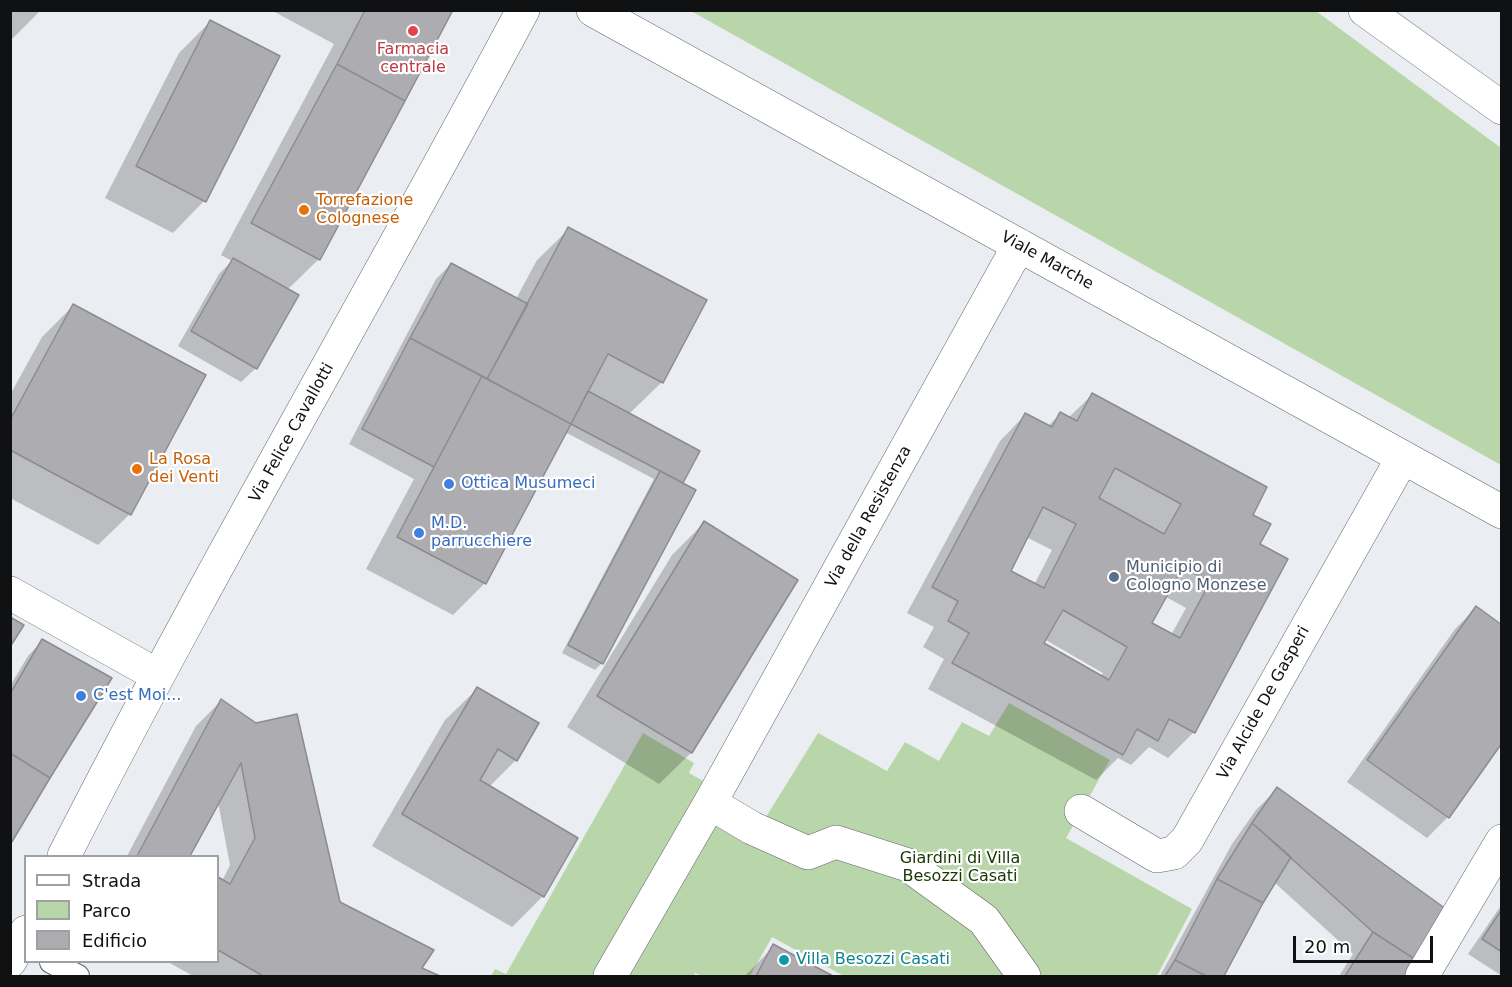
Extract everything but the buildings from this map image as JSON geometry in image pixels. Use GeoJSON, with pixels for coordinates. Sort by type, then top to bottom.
{"type":"FeatureCollection","features":[{"type":"Feature","properties":{"kind":"street","name":"Via Felice Cavallotti"},"geometry":{"type":"LineString","coordinates":[[65,855],[157,675],[432,180],[523,10]]}},
{"type":"Feature","properties":{"kind":"street","name":"Viale Marche"},"geometry":{"type":"LineString","coordinates":[[593,10],[1502,512]]}},
{"type":"Feature","properties":{"kind":"street"},"geometry":{"type":"LineString","coordinates":[[1365,10],[1502,108]]}},
{"type":"Feature","properties":{"kind":"street","name":"Via della Resistenza"},"geometry":{"type":"LineString","coordinates":[[610,976],[714,795],[1019,245]]}},
{"type":"Feature","properties":{"kind":"street","name":"Via Alcide De Gasperi"},"geometry":{"type":"LineString","coordinates":[[1081,811],[1157,856],[1174,853],[1187,840],[1403,458]]}},
{"type":"Feature","properties":{"kind":"street"},"geometry":{"type":"LineString","coordinates":[[10,593],[157,675]]}},
{"type":"Feature","properties":{"kind":"street"},"geometry":{"type":"LineString","coordinates":[[714,795],[752,828],[808,853],[836,842],[908,865],[984,920],[1024,976]]}},
{"type":"Feature","properties":{"kind":"street"},"geometry":{"type":"LineString","coordinates":[[1422,976],[1502,841]]}},
{"type":"Feature","properties":{"kind":"lane"},"geometry":{"type":"LineString","coordinates":[[53,963],[78,976]]}},
{"type":"Feature","properties":{"kind":"green space"},"geometry":{"type":"Polygon","coordinates":[[[691,11],[1316,11],[1501,148],[1501,465],[691,11]]]}},
{"type":"Feature","properties":{"kind":"green space","name":"Giardini di Villa Besozzi Casati"},"geometry":{"type":"Polygon","coordinates":[[[1009,703],[1110,760],[1066,838],[1192,909],[1157,976],[844,976],[772,937],[750,976],[703,976],[695,973],[694,976],[491,976],[495,969],[506,974],[643,733],[694,763],[689,773],[766,817],[818,733],[887,771],[905,742],[939,761],[962,722],[989,736],[1009,703]]]}},
{"type":"Feature","properties":{"kind":"place","name":"Farmacia centrale"},"geometry":{"type":"Point","coordinates":[413,31]}},
{"type":"Feature","properties":{"kind":"place","name":"Torrefazione Colognese"},"geometry":{"type":"Point","coordinates":[304,210]}},
{"type":"Feature","properties":{"kind":"place","name":"La Rosa dei Venti"},"geometry":{"type":"Point","coordinates":[137,469]}},
{"type":"Feature","properties":{"kind":"place","name":"Ottica Musumeci"},"geometry":{"type":"Point","coordinates":[449,484]}},
{"type":"Feature","properties":{"kind":"place","name":"M.D. parrucchiere"},"geometry":{"type":"Point","coordinates":[419,533]}},
{"type":"Feature","properties":{"kind":"place","name":"Municipio di Cologno Monzese"},"geometry":{"type":"Point","coordinates":[1114,577]}},
{"type":"Feature","properties":{"kind":"place","name":"C'est Moi..."},"geometry":{"type":"Point","coordinates":[81,696]}},
{"type":"Feature","properties":{"kind":"place","name":"Villa Besozzi Casati"},"geometry":{"type":"Point","coordinates":[784,960]}}]}
